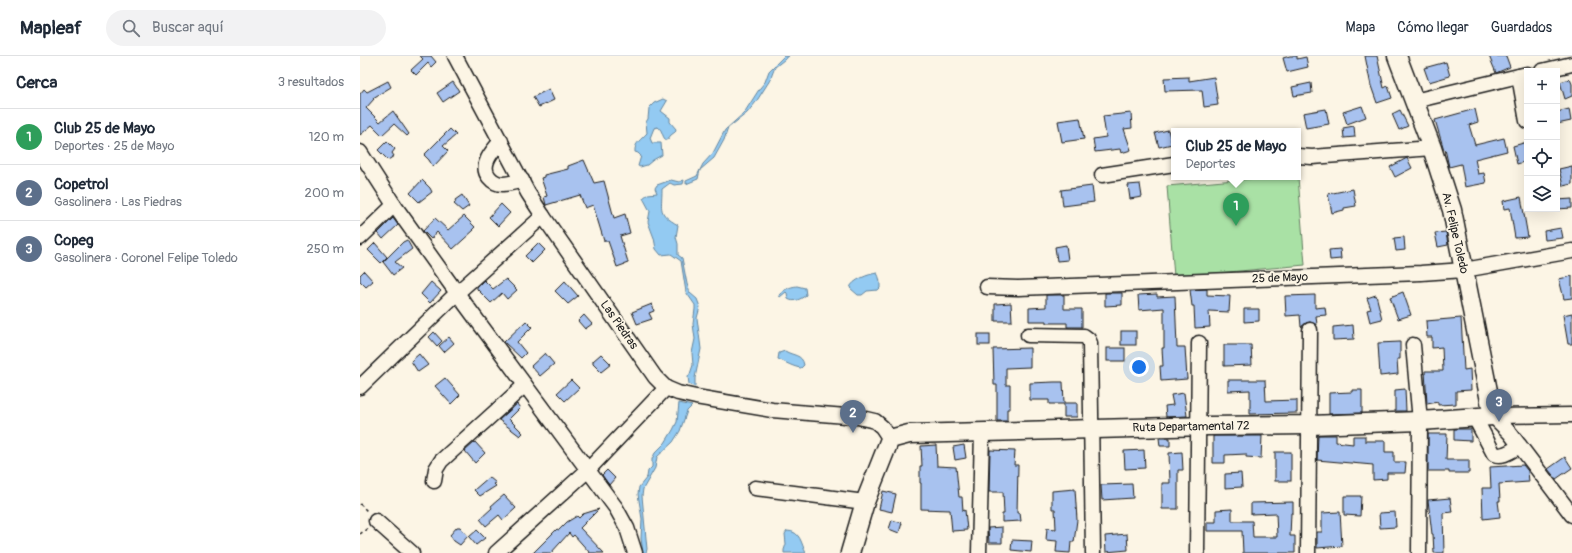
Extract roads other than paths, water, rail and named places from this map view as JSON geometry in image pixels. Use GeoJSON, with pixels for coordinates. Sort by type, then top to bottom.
{"type":"FeatureCollection","features":[{"type":"Feature","properties":{"kind":"main road","name":"Av. Felipe Toledo"},"geometry":{"type":"LineString","coordinates":[[1397,56],[1432,148],[1452,210],[1493,416]]}},
{"type":"Feature","properties":{"kind":"main road","name":"Ruta Departamental 72"},"geometry":{"type":"LineString","coordinates":[[890,439],[920,433],[982,433],[1199,426],[1310,425],[1420,421],[1493,416]]}},
{"type":"Feature","properties":{"kind":"main road"},"geometry":{"type":"LineString","coordinates":[[850,553],[865,502],[890,439]]}},
{"type":"Feature","properties":{"kind":"street","name":"Las Piedras"},"geometry":{"type":"LineString","coordinates":[[455,56],[543,216],[655,377],[672,390]]}},
{"type":"Feature","properties":{"kind":"street"},"geometry":{"type":"LineString","coordinates":[[1555,68],[1572,64]]}},
{"type":"Feature","properties":{"kind":"street"},"geometry":{"type":"LineString","coordinates":[[1414,101],[1523,75],[1526,104]]}},
{"type":"Feature","properties":{"kind":"street"},"geometry":{"type":"LineString","coordinates":[[501,141],[487,160],[486,167],[488,175],[494,183],[503,184],[522,180]]}},
{"type":"Feature","properties":{"kind":"street"},"geometry":{"type":"LineString","coordinates":[[1301,156],[1312,157],[1432,148]]}},
{"type":"Feature","properties":{"kind":"street"},"geometry":{"type":"LineString","coordinates":[[360,152],[394,205],[457,293],[616,508],[627,528],[635,553]]}},
{"type":"Feature","properties":{"kind":"street"},"geometry":{"type":"LineString","coordinates":[[1102,175],[1171,164]]}},
{"type":"Feature","properties":{"kind":"street"},"geometry":{"type":"LineString","coordinates":[[360,238],[394,205]]}},
{"type":"Feature","properties":{"kind":"street"},"geometry":{"type":"LineString","coordinates":[[360,388],[457,293],[543,216]]}},
{"type":"Feature","properties":{"kind":"street","name":"25 de Mayo"},"geometry":{"type":"LineString","coordinates":[[987,287],[1018,288],[1421,273],[1464,270],[1572,251]]}},
{"type":"Feature","properties":{"kind":"street"},"geometry":{"type":"LineString","coordinates":[[1308,553],[1310,330]]}},
{"type":"Feature","properties":{"kind":"street"},"geometry":{"type":"LineString","coordinates":[[1028,335],[1084,336],[1090,343],[1093,553]]}},
{"type":"Feature","properties":{"kind":"street"},"geometry":{"type":"LineString","coordinates":[[1197,553],[1199,343]]}},
{"type":"Feature","properties":{"kind":"street"},"geometry":{"type":"LineString","coordinates":[[1413,345],[1420,421],[1419,553]]}},
{"type":"Feature","properties":{"kind":"street"},"geometry":{"type":"LineString","coordinates":[[434,481],[436,469],[441,461],[525,384]]}},
{"type":"Feature","properties":{"kind":"street"},"geometry":{"type":"LineString","coordinates":[[496,553],[588,470],[672,390],[696,397],[772,410],[858,417],[875,421],[882,427],[890,439]]}},
{"type":"Feature","properties":{"kind":"street"},"geometry":{"type":"LineString","coordinates":[[1493,416],[1572,415]]}},
{"type":"Feature","properties":{"kind":"street"},"geometry":{"type":"LineString","coordinates":[[1493,416],[1520,446],[1572,515]]}},
{"type":"Feature","properties":{"kind":"street"},"geometry":{"type":"LineString","coordinates":[[1475,418],[1494,454],[1498,456],[1502,455],[1520,446]]}},
{"type":"Feature","properties":{"kind":"street"},"geometry":{"type":"LineString","coordinates":[[979,553],[982,433]]}},
{"type":"Feature","properties":{"kind":"street"},"geometry":{"type":"LineString","coordinates":[[755,488],[865,502]]}},
{"type":"Feature","properties":{"kind":"street"},"geometry":{"type":"LineString","coordinates":[[376,521],[412,553]]}},
{"type":"Feature","properties":{"kind":"water"},"geometry":{"type":"Polygon","coordinates":[[[784,56],[789,56],[775,67],[770,80],[756,102],[747,113],[728,128],[724,140],[714,158],[700,170],[703,164],[713,153],[725,130],[744,113],[765,82],[769,71],[784,56]]]}},
{"type":"Feature","properties":{"kind":"water"},"geometry":{"type":"Polygon","coordinates":[[[663,99],[667,101],[661,111],[670,118],[670,122],[676,129],[675,132],[667,140],[664,138],[660,128],[654,128],[650,138],[652,143],[661,143],[662,155],[647,165],[640,167],[638,166],[641,156],[635,152],[636,146],[647,133],[646,122],[648,119],[649,108],[654,103],[663,99]]]}},
{"type":"Feature","properties":{"kind":"water"},"geometry":{"type":"Polygon","coordinates":[[[700,170],[698,179],[686,184],[686,181],[697,176],[700,170]]]}},
{"type":"Feature","properties":{"kind":"water"},"geometry":{"type":"Polygon","coordinates":[[[671,180],[679,182],[684,180],[683,184],[674,185],[670,183],[662,189],[662,210],[671,221],[678,225],[676,237],[678,244],[678,255],[682,258],[690,293],[697,299],[700,307],[697,318],[701,349],[695,378],[695,387],[689,384],[688,377],[693,365],[692,353],[695,339],[693,324],[695,305],[686,292],[681,261],[671,254],[661,255],[656,249],[654,238],[648,222],[650,211],[643,198],[648,194],[657,193],[655,188],[657,185],[671,180]]]}},
{"type":"Feature","properties":{"kind":"water"},"geometry":{"type":"Polygon","coordinates":[[[877,273],[880,284],[880,288],[878,290],[867,291],[862,295],[858,295],[850,288],[851,285],[857,280],[877,273]]]}},
{"type":"Feature","properties":{"kind":"water"},"geometry":{"type":"Polygon","coordinates":[[[797,286],[805,288],[806,295],[795,301],[788,299],[786,292],[780,297],[779,295],[785,290],[797,286]]]}},
{"type":"Feature","properties":{"kind":"water"},"geometry":{"type":"Polygon","coordinates":[[[785,351],[799,357],[803,361],[804,365],[801,368],[792,366],[778,359],[779,353],[785,351]]]}},
{"type":"Feature","properties":{"kind":"water"},"geometry":{"type":"Polygon","coordinates":[[[679,403],[692,406],[687,411],[680,431],[673,442],[657,457],[655,468],[643,489],[642,496],[647,549],[646,553],[643,553],[641,538],[642,519],[638,494],[639,487],[647,477],[648,471],[652,467],[652,459],[655,453],[665,443],[677,422],[679,403]]]}},
{"type":"Feature","properties":{"kind":"water"},"geometry":{"type":"Polygon","coordinates":[[[787,531],[795,533],[798,536],[806,553],[784,553],[786,544],[785,534],[787,531]]]}},
{"type":"Feature","properties":{"kind":"place","name":"Club 25 de Mayo"},"geometry":{"type":"Point","coordinates":[1236,226]}},
{"type":"Feature","properties":{"kind":"place","name":"Copeg"},"geometry":{"type":"Point","coordinates":[1499,422]}},
{"type":"Feature","properties":{"kind":"place","name":"Copetrol"},"geometry":{"type":"Point","coordinates":[853,433]}}]}
